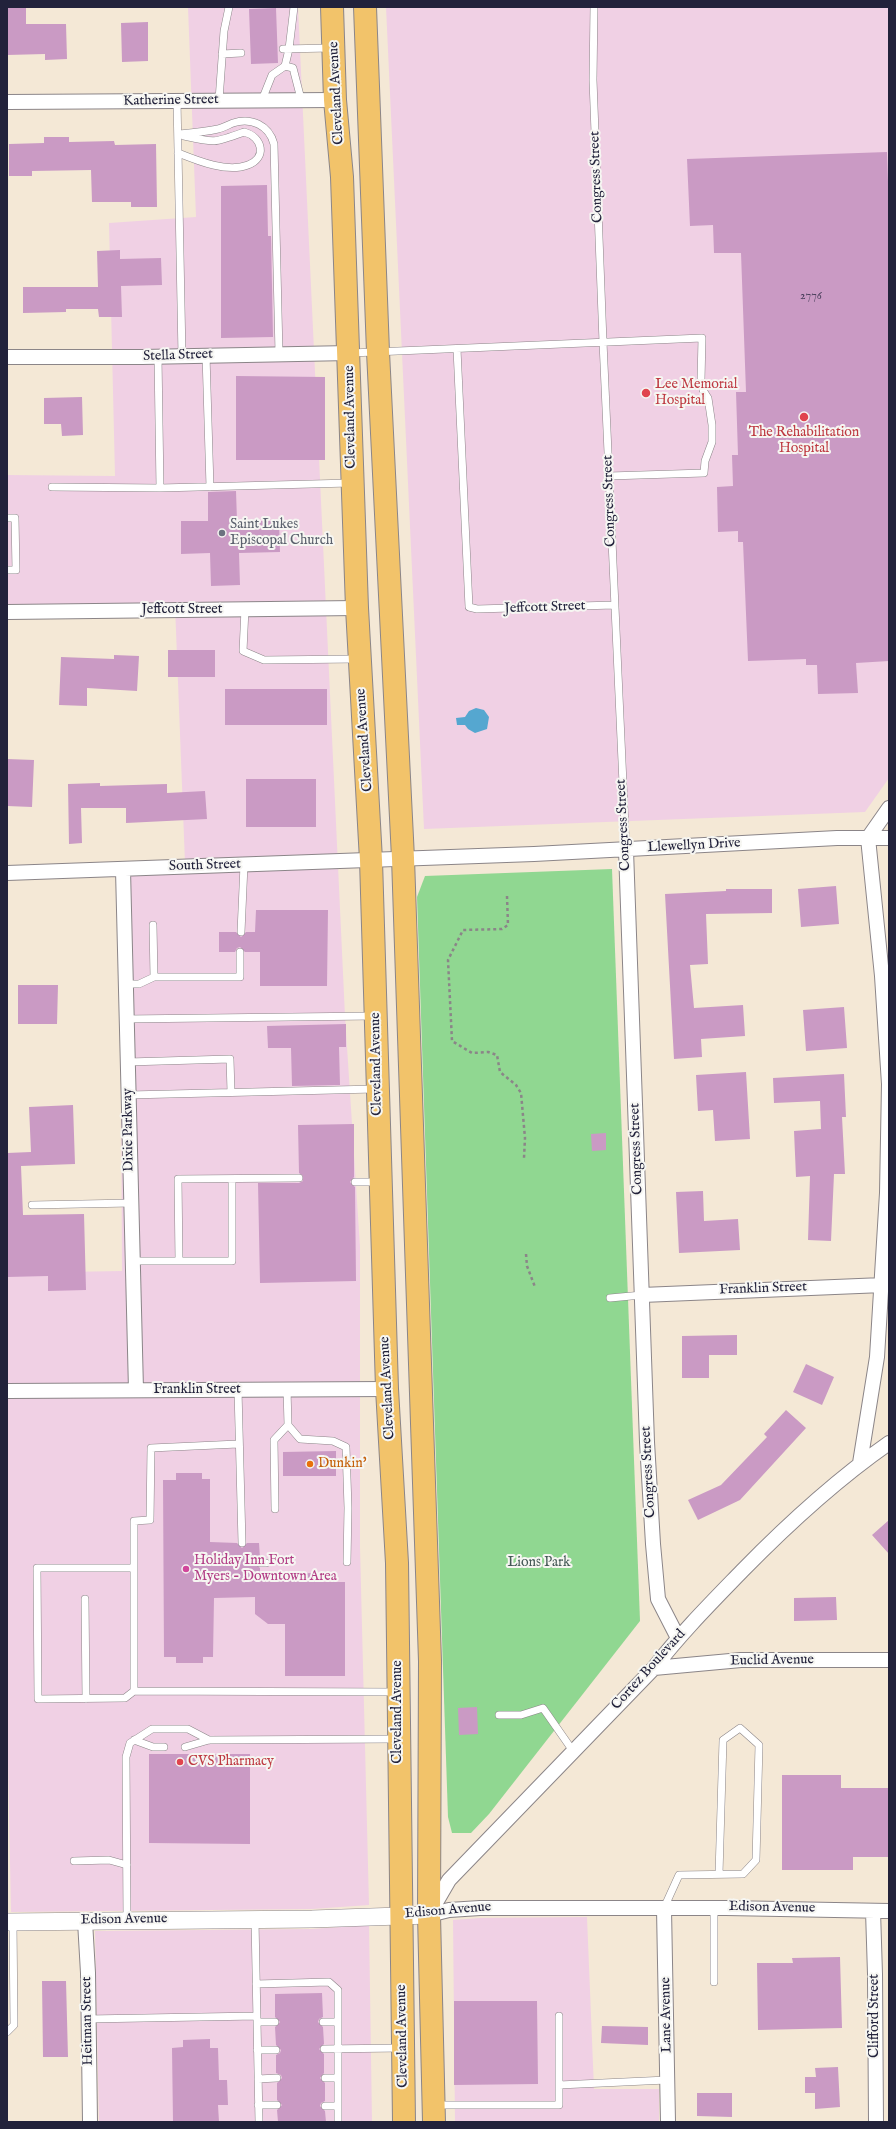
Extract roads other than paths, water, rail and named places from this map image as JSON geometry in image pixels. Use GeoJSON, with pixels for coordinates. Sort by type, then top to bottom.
{"type":"FeatureCollection","features":[{"type":"Feature","properties":{"kind":"main road","name":"Cleveland Avenue"},"geometry":{"type":"LineString","coordinates":[[332,7],[335,100],[342,177],[350,353],[352,483],[359,659],[369,792],[387,1389],[394,1492],[404,2122]]}},
{"type":"Feature","properties":{"kind":"main road","name":"Cleveland Avenue"},"geometry":{"type":"LineString","coordinates":[[365,7],[378,352],[403,858],[430,1661],[429,1915],[434,2114]]}},
{"type":"Feature","properties":{"kind":"main road"},"geometry":{"type":"LineString","coordinates":[[387,1389],[399,1404],[422,1439]]}},
{"type":"Feature","properties":{"kind":"street","name":"Katherine Street"},"geometry":{"type":"LineString","coordinates":[[7,102],[302,99],[335,100]]}},
{"type":"Feature","properties":{"kind":"street","name":"Stella Street"},"geometry":{"type":"LineString","coordinates":[[7,357],[158,357],[280,353],[350,353]]}},
{"type":"Feature","properties":{"kind":"street","name":"Jeffcott Street"},"geometry":{"type":"LineString","coordinates":[[7,612],[357,608]]}},
{"type":"Feature","properties":{"kind":"street"},"geometry":{"type":"LineString","coordinates":[[860,1463],[878,1357],[887,1193],[889,1084],[882,976],[868,838],[889,808]]}},
{"type":"Feature","properties":{"kind":"street","name":"Llewellyn Drive"},"geometry":{"type":"LineString","coordinates":[[403,858],[889,838]]}},
{"type":"Feature","properties":{"kind":"street","name":"Congress Street"},"geometry":{"type":"LineString","coordinates":[[626,850],[648,1458],[658,1599],[678,1638]]}},
{"type":"Feature","properties":{"kind":"street","name":"South Street"},"geometry":{"type":"LineString","coordinates":[[7,873],[122,870],[403,858]]}},
{"type":"Feature","properties":{"kind":"street","name":"Dixie Parkway"},"geometry":{"type":"LineString","coordinates":[[122,870],[129,1095],[131,1261],[136,1390]]}},
{"type":"Feature","properties":{"kind":"street","name":"Franklin Street"},"geometry":{"type":"LineString","coordinates":[[642,1295],[883,1285]]}},
{"type":"Feature","properties":{"kind":"street","name":"Franklin Street"},"geometry":{"type":"LineString","coordinates":[[7,1391],[387,1389]]}},
{"type":"Feature","properties":{"kind":"street","name":"Cortez Boulevard"},"geometry":{"type":"LineString","coordinates":[[429,1915],[449,1880],[654,1668],[678,1638],[789,1523],[860,1463],[889,1443]]}},
{"type":"Feature","properties":{"kind":"street","name":"Euclid Avenue"},"geometry":{"type":"LineString","coordinates":[[654,1668],[741,1660],[889,1660]]}},
{"type":"Feature","properties":{"kind":"street","name":"Edison Avenue"},"geometry":{"type":"LineString","coordinates":[[10,1922],[429,1915],[449,1910],[480,1908],[714,1908],[889,1911]]}},
{"type":"Feature","properties":{"kind":"street","name":"Lane Avenue"},"geometry":{"type":"LineString","coordinates":[[664,1909],[668,2122]]}},
{"type":"Feature","properties":{"kind":"street","name":"Clifford Street"},"geometry":{"type":"LineString","coordinates":[[872,1911],[875,1974],[876,2122]]}},
{"type":"Feature","properties":{"kind":"street","name":"Heitman Street"},"geometry":{"type":"LineString","coordinates":[[85,1921],[90,2122]]}},
{"type":"Feature","properties":{"kind":"lane"},"geometry":{"type":"LineString","coordinates":[[219,100],[222,54],[229,7]]}},
{"type":"Feature","properties":{"kind":"lane"},"geometry":{"type":"LineString","coordinates":[[285,66],[286,49],[294,7]]}},
{"type":"Feature","properties":{"kind":"lane","name":"Congress Street"},"geometry":{"type":"LineString","coordinates":[[594,7],[594,88],[603,342],[626,850]]}},
{"type":"Feature","properties":{"kind":"lane"},"geometry":{"type":"LineString","coordinates":[[286,49],[334,48]]}},
{"type":"Feature","properties":{"kind":"lane"},"geometry":{"type":"LineString","coordinates":[[222,54],[241,53]]}},
{"type":"Feature","properties":{"kind":"lane"},"geometry":{"type":"LineString","coordinates":[[262,100],[272,75],[285,66],[293,68],[302,99]]}},
{"type":"Feature","properties":{"kind":"lane"},"geometry":{"type":"LineString","coordinates":[[177,100],[182,356]]}},
{"type":"Feature","properties":{"kind":"lane"},"geometry":{"type":"LineString","coordinates":[[178,134],[219,129],[233,123],[246,120],[262,126],[272,136],[274,144],[280,353]]}},
{"type":"Feature","properties":{"kind":"lane"},"geometry":{"type":"LineString","coordinates":[[178,134],[216,142],[229,139],[244,132],[255,137],[260,142],[260,149],[255,161],[247,165],[236,166],[202,163],[178,153]]}},
{"type":"Feature","properties":{"kind":"lane"},"geometry":{"type":"LineString","coordinates":[[350,353],[702,338],[701,380],[703,390],[708,398],[712,425],[712,442],[705,461],[704,473],[609,476]]}},
{"type":"Feature","properties":{"kind":"lane","name":"Jeffcott Street"},"geometry":{"type":"LineString","coordinates":[[457,349],[469,607],[477,609],[614,605]]}},
{"type":"Feature","properties":{"kind":"lane"},"geometry":{"type":"LineString","coordinates":[[206,356],[210,487]]}},
{"type":"Feature","properties":{"kind":"lane"},"geometry":{"type":"LineString","coordinates":[[158,357],[160,488]]}},
{"type":"Feature","properties":{"kind":"lane"},"geometry":{"type":"LineString","coordinates":[[52,487],[160,488],[352,483]]}},
{"type":"Feature","properties":{"kind":"lane"},"geometry":{"type":"LineString","coordinates":[[7,518],[15,518],[16,570],[7,570]]}},
{"type":"Feature","properties":{"kind":"lane"},"geometry":{"type":"LineString","coordinates":[[245,609],[243,651],[264,660],[359,659]]}},
{"type":"Feature","properties":{"kind":"lane"},"geometry":{"type":"LineString","coordinates":[[241,929],[244,865]]}},
{"type":"Feature","properties":{"kind":"lane"},"geometry":{"type":"LineString","coordinates":[[153,925],[154,977]]}},
{"type":"Feature","properties":{"kind":"lane"},"geometry":{"type":"LineString","coordinates":[[125,984],[139,984],[154,977],[240,977],[240,952]]}},
{"type":"Feature","properties":{"kind":"lane"},"geometry":{"type":"LineString","coordinates":[[126,1018],[376,1016]]}},
{"type":"Feature","properties":{"kind":"lane"},"geometry":{"type":"LineString","coordinates":[[128,1062],[230,1059],[231,1092]]}},
{"type":"Feature","properties":{"kind":"lane"},"geometry":{"type":"LineString","coordinates":[[129,1095],[377,1089]]}},
{"type":"Feature","properties":{"kind":"lane"},"geometry":{"type":"LineString","coordinates":[[179,1261],[178,1179],[299,1178]]}},
{"type":"Feature","properties":{"kind":"lane"},"geometry":{"type":"LineString","coordinates":[[131,1261],[232,1261],[232,1179]]}},
{"type":"Feature","properties":{"kind":"lane"},"geometry":{"type":"LineString","coordinates":[[355,1182],[380,1182]]}},
{"type":"Feature","properties":{"kind":"lane"},"geometry":{"type":"LineString","coordinates":[[32,1205],[131,1203]]}},
{"type":"Feature","properties":{"kind":"lane"},"geometry":{"type":"LineString","coordinates":[[610,1298],[642,1295]]}},
{"type":"Feature","properties":{"kind":"lane"},"geometry":{"type":"LineString","coordinates":[[287,1389],[288,1424],[300,1439],[333,1441],[346,1447],[348,1508],[347,1562]]}},
{"type":"Feature","properties":{"kind":"lane"},"geometry":{"type":"LineString","coordinates":[[238,1390],[238,1444],[242,1543]]}},
{"type":"Feature","properties":{"kind":"lane"},"geometry":{"type":"LineString","coordinates":[[275,1509],[274,1440],[288,1424]]}},
{"type":"Feature","properties":{"kind":"lane"},"geometry":{"type":"LineString","coordinates":[[134,1690],[134,1521],[150,1520],[151,1448],[238,1444]]}},
{"type":"Feature","properties":{"kind":"lane"},"geometry":{"type":"LineString","coordinates":[[134,1568],[37,1568],[38,1700],[125,1698],[134,1690],[398,1692]]}},
{"type":"Feature","properties":{"kind":"lane"},"geometry":{"type":"LineString","coordinates":[[85,1599],[86,1699]]}},
{"type":"Feature","properties":{"kind":"lane"},"geometry":{"type":"LineString","coordinates":[[499,1715],[521,1715],[543,1708],[573,1751]]}},
{"type":"Feature","properties":{"kind":"lane"},"geometry":{"type":"LineString","coordinates":[[664,1909],[679,1875],[742,1874],[756,1860],[759,1745],[740,1728],[723,1740],[719,1874]]}},
{"type":"Feature","properties":{"kind":"lane"},"geometry":{"type":"LineString","coordinates":[[127,1920],[126,1756],[130,1743],[152,1729],[188,1729],[209,1740]]}},
{"type":"Feature","properties":{"kind":"lane"},"geometry":{"type":"LineString","coordinates":[[185,1747],[209,1740],[399,1739]]}},
{"type":"Feature","properties":{"kind":"lane"},"geometry":{"type":"LineString","coordinates":[[134,1740],[153,1747],[164,1747]]}},
{"type":"Feature","properties":{"kind":"lane"},"geometry":{"type":"LineString","coordinates":[[74,1860],[108,1860],[127,1865]]}},
{"type":"Feature","properties":{"kind":"lane"},"geometry":{"type":"LineString","coordinates":[[714,1908],[714,1982]]}},
{"type":"Feature","properties":{"kind":"lane"},"geometry":{"type":"LineString","coordinates":[[255,1919],[259,2122]]}},
{"type":"Feature","properties":{"kind":"lane"},"geometry":{"type":"LineString","coordinates":[[7,2032],[14,2025],[10,1922]]}},
{"type":"Feature","properties":{"kind":"lane"},"geometry":{"type":"LineString","coordinates":[[256,1984],[329,1982],[338,1990],[338,2122]]}},
{"type":"Feature","properties":{"kind":"lane"},"geometry":{"type":"LineString","coordinates":[[434,2114],[559,2105],[559,2016]]}},
{"type":"Feature","properties":{"kind":"lane"},"geometry":{"type":"LineString","coordinates":[[88,2019],[257,2019],[275,2022]]}},
{"type":"Feature","properties":{"kind":"lane"},"geometry":{"type":"LineString","coordinates":[[323,2022],[338,2022]]}},
{"type":"Feature","properties":{"kind":"lane"},"geometry":{"type":"LineString","coordinates":[[324,2049],[403,2048]]}},
{"type":"Feature","properties":{"kind":"lane"},"geometry":{"type":"LineString","coordinates":[[258,2050],[276,2050]]}},
{"type":"Feature","properties":{"kind":"lane"},"geometry":{"type":"LineString","coordinates":[[258,2079],[277,2078]]}},
{"type":"Feature","properties":{"kind":"lane"},"geometry":{"type":"LineString","coordinates":[[324,2078],[338,2078]]}},
{"type":"Feature","properties":{"kind":"lane"},"geometry":{"type":"LineString","coordinates":[[559,2085],[667,2080]]}},
{"type":"Feature","properties":{"kind":"lane"},"geometry":{"type":"LineString","coordinates":[[258,2106],[277,2105]]}},
{"type":"Feature","properties":{"kind":"lane"},"geometry":{"type":"LineString","coordinates":[[325,2106],[338,2106]]}},
{"type":"Feature","properties":{"kind":"water"},"geometry":{"type":"Polygon","coordinates":[[[476,708],[484,710],[489,717],[487,729],[475,733],[468,729],[465,725],[457,725],[456,718],[465,717],[469,711],[476,708]]]}},
{"type":"Feature","properties":{"kind":"place","name":"Lee Memorial Hospital"},"geometry":{"type":"Point","coordinates":[646,393]}},
{"type":"Feature","properties":{"kind":"place","name":"The Rehabilitation Hospital"},"geometry":{"type":"Point","coordinates":[804,417]}},
{"type":"Feature","properties":{"kind":"place","name":"Saint Lukes Episcopal Church"},"geometry":{"type":"Point","coordinates":[222,533]}},
{"type":"Feature","properties":{"kind":"place","name":"Dunkin'"},"geometry":{"type":"Point","coordinates":[310,1464]}},
{"type":"Feature","properties":{"kind":"place","name":"Holiday Inn Fort Myers - Downtown Area"},"geometry":{"type":"Point","coordinates":[186,1569]}},
{"type":"Feature","properties":{"kind":"place","name":"CVS Pharmacy"},"geometry":{"type":"Point","coordinates":[180,1762]}},
{"type":"Feature","properties":{"kind":"park label","name":"Lions Park"},"geometry":{"type":"Point","coordinates":[539,1563]}}]}
